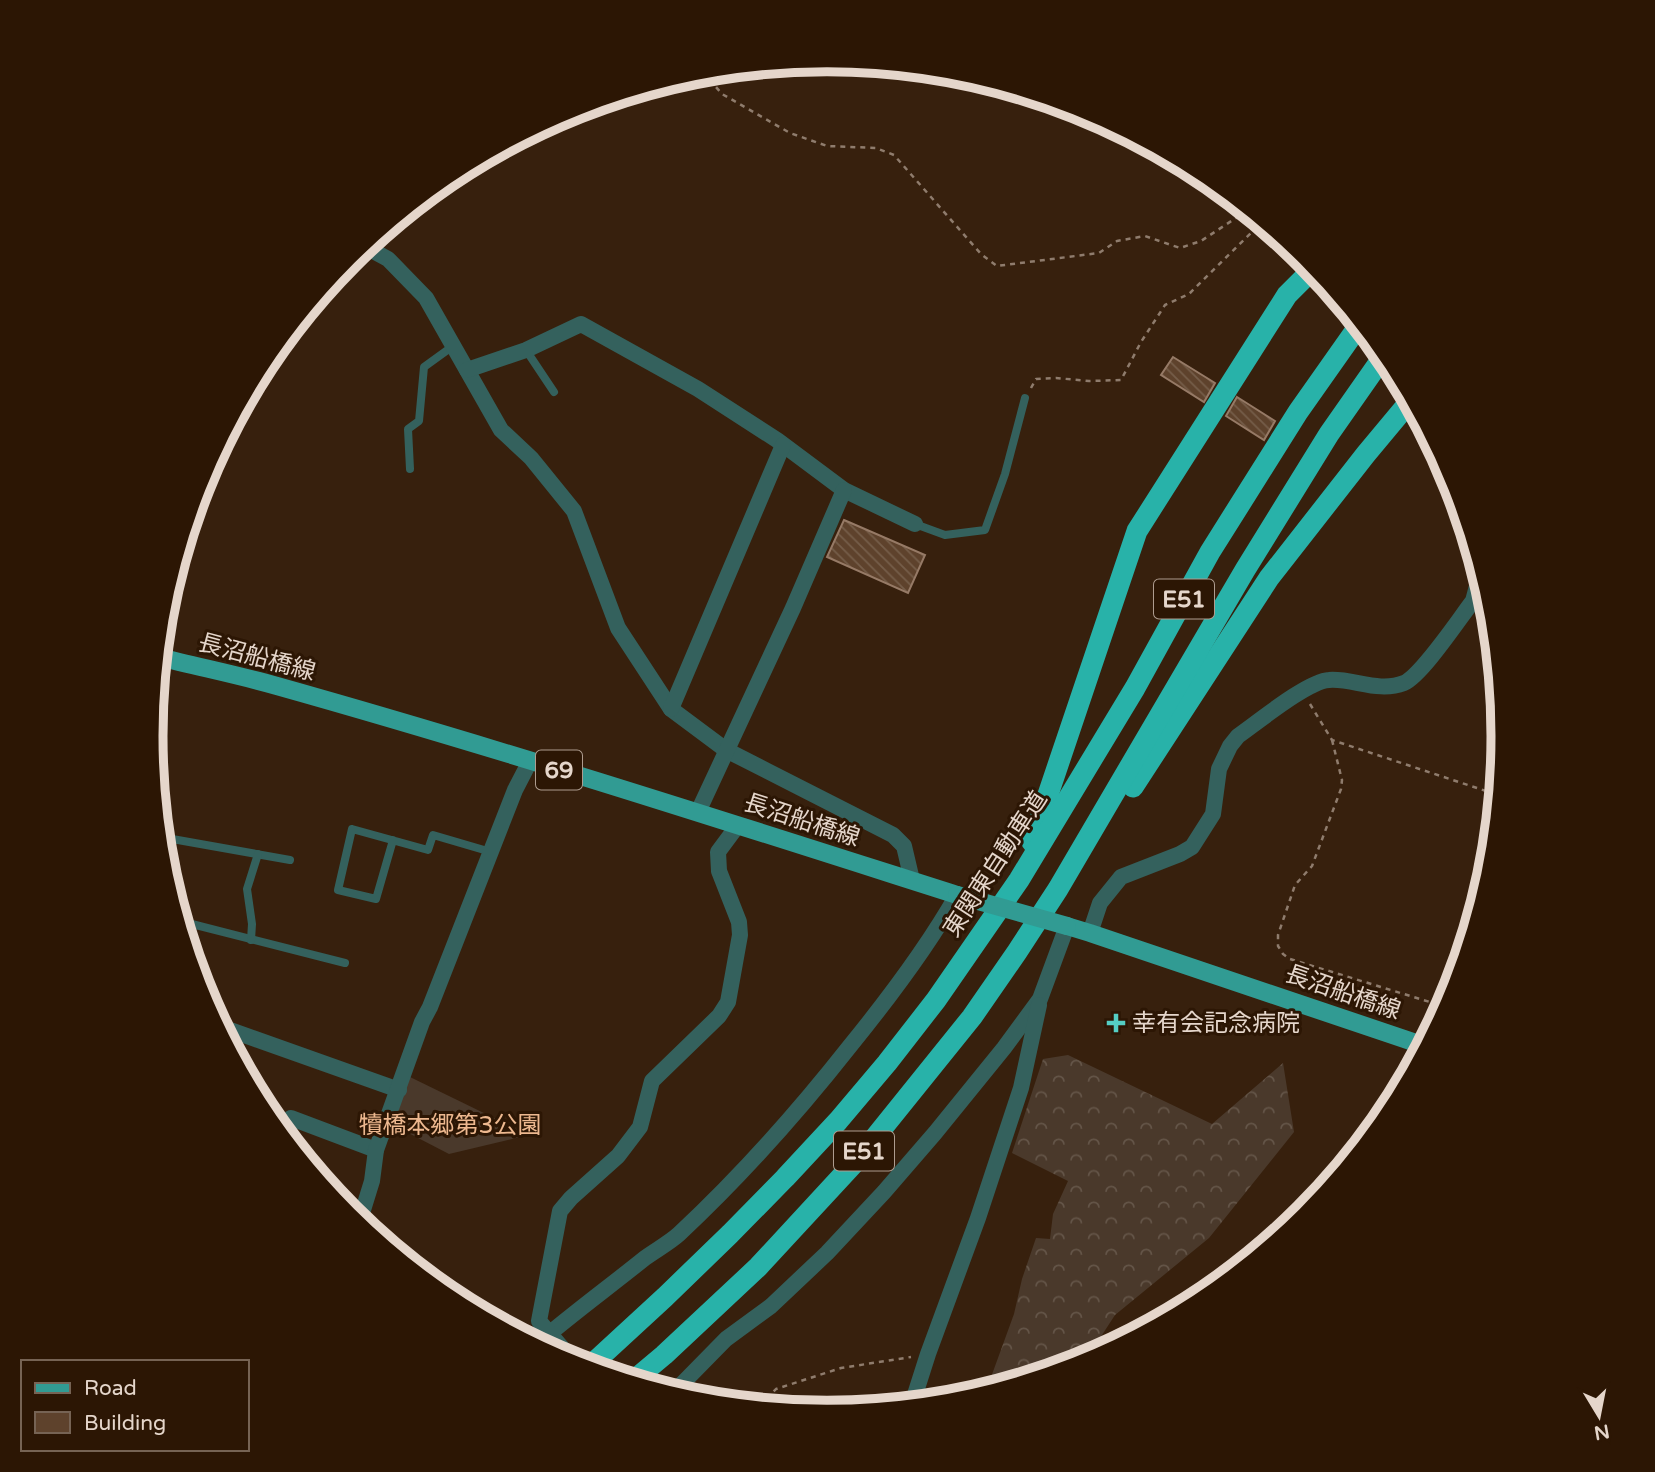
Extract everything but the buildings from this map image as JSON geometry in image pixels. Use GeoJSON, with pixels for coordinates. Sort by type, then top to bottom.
{"type":"FeatureCollection","features":[{"type":"Feature","properties":{"kind":"highway"},"geometry":{"type":"LineString","coordinates":[[1019,880],[1136,531],[1287,295],[1306,276]]}},
{"type":"Feature","properties":{"kind":"highway","name":"東関東自動車道"},"geometry":{"type":"LineString","coordinates":[[598,1359],[730,1234],[838,1121],[943,990],[1019,880],[1135,688],[1210,552],[1298,412],[1354,332]]}},
{"type":"Feature","properties":{"kind":"highway","name":"E51"},"geometry":{"type":"LineString","coordinates":[[642,1374],[758,1267],[856,1161],[972,1017],[1058,889],[1245,570],[1329,434],[1378,364]]}},
{"type":"Feature","properties":{"kind":"highway"},"geometry":{"type":"LineString","coordinates":[[1058,889],[1102,835],[1269,578],[1405,407]]}},
{"type":"Feature","properties":{"kind":"highway"},"geometry":{"type":"LineString","coordinates":[[576,1351],[661,1294],[730,1234]]}},
{"type":"Feature","properties":{"kind":"main road","name":"長沼船橋線"},"geometry":{"type":"LineString","coordinates":[[168,660],[275,686],[698,812],[957,895],[1090,933],[1416,1043]]}},
{"type":"Feature","properties":{"kind":"street"},"geometry":{"type":"LineString","coordinates":[[374,252],[388,259],[426,298],[501,430],[531,458],[574,511],[618,628],[671,709],[726,750],[892,835],[904,846],[912,880]]}},
{"type":"Feature","properties":{"kind":"street"},"geometry":{"type":"LineString","coordinates":[[467,370],[526,351],[582,324],[698,389],[783,444],[844,490],[915,524]]}},
{"type":"Feature","properties":{"kind":"street"},"geometry":{"type":"LineString","coordinates":[[671,709],[783,444]]}},
{"type":"Feature","properties":{"kind":"street"},"geometry":{"type":"LineString","coordinates":[[698,812],[793,608],[844,490]]}},
{"type":"Feature","properties":{"kind":"street"},"geometry":{"type":"LineString","coordinates":[[1090,933],[1100,903],[1121,877],[1192,847],[1213,814],[1219,769],[1238,736],[1320,681],[1332,679],[1377,687],[1403,683],[1416,675],[1473,601],[1476,591]]}},
{"type":"Feature","properties":{"kind":"street"},"geometry":{"type":"LineString","coordinates":[[363,1210],[372,1181],[376,1150],[422,1022],[515,790],[530,761]]}},
{"type":"Feature","properties":{"kind":"street"},"geometry":{"type":"LineString","coordinates":[[560,1344],[539,1321],[560,1211],[618,1156],[640,1127],[652,1081],[719,1016],[727,1002],[740,935],[739,922],[719,871],[718,852],[738,825]]}},
{"type":"Feature","properties":{"kind":"street"},"geometry":{"type":"LineString","coordinates":[[545,1337],[650,1254],[677,1236],[749,1163],[811,1096],[866,1027],[906,974],[957,895]]}},
{"type":"Feature","properties":{"kind":"street"},"geometry":{"type":"LineString","coordinates":[[915,1395],[1021,1088],[1040,999],[1067,926]]}},
{"type":"Feature","properties":{"kind":"street"},"geometry":{"type":"LineString","coordinates":[[682,1384],[726,1339],[771,1306],[827,1254],[884,1192],[987,1069],[1040,999]]}},
{"type":"Feature","properties":{"kind":"street"},"geometry":{"type":"LineString","coordinates":[[232,1031],[398,1090]]}},
{"type":"Feature","properties":{"kind":"street"},"geometry":{"type":"LineString","coordinates":[[287,1121],[291,1118],[376,1150]]}},
{"type":"Feature","properties":{"kind":"lane"},"geometry":{"type":"LineString","coordinates":[[410,469],[408,429],[419,421],[424,367],[453,346]]}},
{"type":"Feature","properties":{"kind":"lane"},"geometry":{"type":"LineString","coordinates":[[526,351],[554,392]]}},
{"type":"Feature","properties":{"kind":"lane"},"geometry":{"type":"LineString","coordinates":[[915,524],[945,535],[985,530],[1005,474],[1025,398]]}},
{"type":"Feature","properties":{"kind":"lane"},"geometry":{"type":"LineString","coordinates":[[393,840],[376,899],[338,890],[352,829],[393,840],[428,850],[433,835],[491,852]]}},
{"type":"Feature","properties":{"kind":"lane"},"geometry":{"type":"LineString","coordinates":[[172,839],[290,860]]}},
{"type":"Feature","properties":{"kind":"lane"},"geometry":{"type":"LineString","coordinates":[[251,940],[252,924],[247,888],[258,854]]}},
{"type":"Feature","properties":{"kind":"lane"},"geometry":{"type":"LineString","coordinates":[[191,924],[345,963]]}},
{"type":"Feature","properties":{"kind":"path"},"geometry":{"type":"LineString","coordinates":[[712,82],[722,93],[790,133],[827,146],[876,148],[894,155],[981,254],[997,265],[1099,253],[1117,241],[1145,236],[1180,248],[1201,241],[1240,216]]}},
{"type":"Feature","properties":{"kind":"path"},"geometry":{"type":"LineString","coordinates":[[1025,398],[1036,379],[1121,380],[1141,341],[1165,305],[1189,294],[1255,229]]}},
{"type":"Feature","properties":{"kind":"path"},"geometry":{"type":"LineString","coordinates":[[1302,691],[1332,740],[1342,780],[1312,866],[1295,885],[1278,935],[1279,946],[1283,954],[1290,959],[1435,1004]]}},
{"type":"Feature","properties":{"kind":"path"},"geometry":{"type":"LineString","coordinates":[[1332,740],[1489,792]]}},
{"type":"Feature","properties":{"kind":"path"},"geometry":{"type":"LineString","coordinates":[[768,1398],[776,1390],[841,1368],[928,1354]]}},
{"type":"Feature","properties":{"kind":"green space"},"geometry":{"type":"Polygon","coordinates":[[[1068,1055],[1212,1124],[1283,1063],[1294,1132],[1209,1238],[1115,1315],[1097,1343],[1041,1365],[990,1380],[1014,1314],[1036,1238],[1050,1239],[1053,1214],[1068,1181],[1012,1153],[1043,1059],[1068,1055]]]}},
{"type":"Feature","properties":{"kind":"green space","name":"犢橋本郷第3公園"},"geometry":{"type":"Polygon","coordinates":[[[410,1077],[529,1135],[449,1154],[391,1124],[410,1077]]]}},
{"type":"Feature","properties":{"kind":"place","name":"幸有会記念病院"},"geometry":{"type":"Point","coordinates":[1116,1023]}}]}
